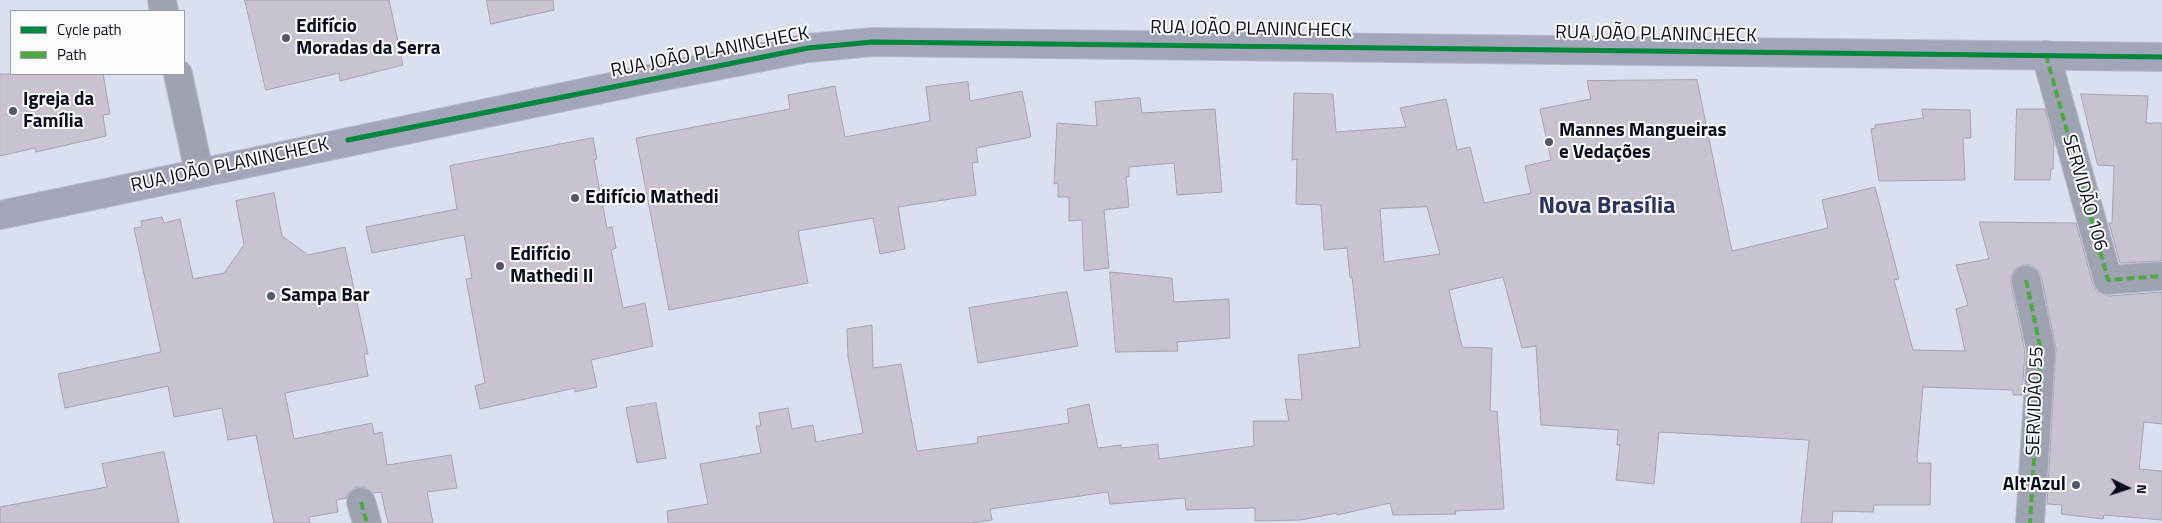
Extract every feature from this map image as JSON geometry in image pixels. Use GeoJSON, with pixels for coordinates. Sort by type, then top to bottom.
{"type":"FeatureCollection","features":[{"type":"Feature","properties":{"kind":"main road","name":"RUA JOÃO PLANINCHECK"},"geometry":{"type":"LineString","coordinates":[[0,215],[377,134],[808,48],[873,42],[2162,57]]}},
{"type":"Feature","properties":{"kind":"street","name":"SERVIDÃO 106"},"geometry":{"type":"LineString","coordinates":[[2046,55],[2108,280],[2162,276]]}},
{"type":"Feature","properties":{"kind":"street"},"geometry":{"type":"LineString","coordinates":[[178,75],[199,172]]}},
{"type":"Feature","properties":{"kind":"street","name":"SERVIDÃO 55"},"geometry":{"type":"LineString","coordinates":[[2026,280],[2041,351],[2030,523]]}},
{"type":"Feature","properties":{"kind":"building"},"geometry":{"type":"Polygon","coordinates":[[[245,0],[389,0],[403,65],[340,81],[339,73],[266,90],[245,0]]]}},
{"type":"Feature","properties":{"kind":"building"},"geometry":{"type":"Polygon","coordinates":[[[487,0],[553,0],[554,10],[491,24],[487,0]]]}},
{"type":"Feature","properties":{"kind":"building"},"geometry":{"type":"Polygon","coordinates":[[[0,74],[103,75],[110,114],[103,115],[106,136],[36,152],[35,148],[0,156],[0,74]]]}},
{"type":"Feature","properties":{"kind":"building"},"geometry":{"type":"Polygon","coordinates":[[[1697,80],[1732,251],[1828,228],[1822,200],[1875,187],[1899,279],[1894,280],[1913,350],[1965,351],[1956,309],[1968,305],[1956,265],[1989,259],[1979,222],[2076,223],[2093,284],[2097,291],[2109,296],[2162,292],[2162,424],[2144,422],[2139,469],[2162,471],[2162,520],[2104,515],[2103,519],[2061,514],[2062,505],[2047,504],[2056,348],[2041,276],[2037,269],[2030,265],[2023,265],[2015,269],[2011,276],[2025,352],[2022,395],[2013,395],[2013,390],[1923,387],[1917,459],[1918,463],[1931,463],[1930,505],[1874,505],[1873,512],[1833,511],[1832,523],[1801,523],[1809,440],[1659,432],[1654,484],[1616,480],[1620,445],[1617,445],[1618,430],[1541,425],[1536,346],[1522,348],[1503,277],[1449,290],[1462,347],[1492,348],[1490,411],[1497,411],[1504,509],[1455,511],[1456,514],[1393,515],[1390,503],[1337,515],[1337,513],[1301,520],[1255,521],[1255,508],[1186,510],[1185,498],[1110,504],[1108,492],[990,509],[992,520],[971,523],[668,523],[667,511],[708,504],[700,464],[761,453],[756,426],[761,426],[759,413],[788,408],[792,429],[813,425],[816,442],[863,433],[848,357],[847,329],[872,325],[873,368],[901,364],[917,451],[978,443],[977,437],[1069,423],[1067,409],[1089,404],[1098,448],[1121,445],[1121,448],[1158,444],[1159,459],[1254,446],[1253,421],[1289,421],[1285,399],[1302,400],[1298,355],[1360,347],[1347,248],[1324,250],[1321,205],[1296,204],[1297,159],[1292,160],[1294,93],[1333,94],[1336,132],[1406,127],[1400,108],[1446,99],[1457,150],[1470,147],[1484,203],[1531,193],[1525,166],[1551,160],[1540,109],[1591,99],[1587,81],[1697,80]],[[1427,207],[1380,209],[1384,262],[1440,254],[1427,207]]]}},
{"type":"Feature","properties":{"kind":"building"},"geometry":{"type":"Polygon","coordinates":[[[968,82],[970,101],[1022,91],[1031,137],[976,148],[978,162],[972,163],[976,195],[898,207],[905,249],[880,254],[873,218],[798,231],[808,283],[669,310],[636,138],[790,109],[788,95],[835,86],[845,137],[930,121],[926,87],[968,82]]]}},
{"type":"Feature","properties":{"kind":"building"},"geometry":{"type":"Polygon","coordinates":[[[2081,94],[2148,96],[2146,123],[2162,123],[2162,261],[2120,263],[2109,223],[2112,223],[2114,166],[2098,165],[2081,94]]]}},
{"type":"Feature","properties":{"kind":"building"},"geometry":{"type":"Polygon","coordinates":[[[1140,98],[1142,113],[1215,109],[1222,192],[1177,195],[1174,163],[1129,167],[1129,177],[1126,177],[1129,207],[1104,210],[1109,268],[1084,271],[1082,220],[1069,221],[1069,197],[1058,197],[1058,183],[1054,184],[1057,123],[1097,126],[1095,102],[1140,98]]]}},
{"type":"Feature","properties":{"kind":"building"},"geometry":{"type":"Polygon","coordinates":[[[1922,109],[1970,110],[1971,138],[1963,138],[1965,180],[1879,181],[1871,129],[1875,128],[1875,125],[1923,118],[1922,109]]]}},
{"type":"Feature","properties":{"kind":"building"},"geometry":{"type":"Polygon","coordinates":[[[2017,109],[2045,109],[2054,142],[2053,169],[2051,169],[2050,180],[2015,180],[2017,109]]]}},
{"type":"Feature","properties":{"kind":"building"},"geometry":{"type":"Polygon","coordinates":[[[593,138],[597,159],[594,160],[607,228],[612,227],[616,248],[611,250],[623,308],[645,303],[653,346],[591,360],[597,387],[575,392],[575,388],[480,409],[475,386],[485,383],[466,279],[472,278],[464,235],[372,253],[366,227],[457,209],[450,166],[593,138]]]}},
{"type":"Feature","properties":{"kind":"building"},"geometry":{"type":"Polygon","coordinates":[[[274,193],[282,236],[308,255],[345,247],[368,354],[364,354],[368,376],[285,393],[294,439],[372,423],[374,434],[382,432],[387,465],[451,455],[457,488],[427,492],[433,523],[388,523],[381,492],[373,493],[364,487],[356,487],[349,492],[346,498],[336,500],[338,512],[309,517],[310,523],[274,523],[256,435],[228,440],[222,408],[174,417],[168,386],[65,408],[58,374],[161,352],[134,228],[142,227],[141,221],[162,217],[164,223],[180,219],[193,279],[224,273],[244,245],[236,201],[274,193]]]}},
{"type":"Feature","properties":{"kind":"building"},"geometry":{"type":"Polygon","coordinates":[[[1110,272],[1172,278],[1174,302],[1229,299],[1230,338],[1177,342],[1178,351],[1116,352],[1110,272]]]}},
{"type":"Feature","properties":{"kind":"building"},"geometry":{"type":"Polygon","coordinates":[[[1067,292],[1078,346],[978,363],[969,308],[1067,292]]]}},
{"type":"Feature","properties":{"kind":"building"},"geometry":{"type":"Polygon","coordinates":[[[656,403],[666,458],[637,463],[626,408],[656,403]]]}},
{"type":"Feature","properties":{"kind":"building"},"geometry":{"type":"Polygon","coordinates":[[[164,452],[179,523],[0,523],[0,507],[107,487],[102,464],[164,452]]]}},
{"type":"Feature","properties":{"kind":"marked path"},"geometry":{"type":"LineString","coordinates":[[2046,55],[2108,280],[2162,276]]}},
{"type":"Feature","properties":{"kind":"marked path"},"geometry":{"type":"LineString","coordinates":[[2026,280],[2041,351],[2030,523]]}},
{"type":"Feature","properties":{"kind":"marked path"},"geometry":{"type":"LineString","coordinates":[[361,502],[367,523]]}},
{"type":"Feature","properties":{"kind":"cycle path"},"geometry":{"type":"LineString","coordinates":[[348,140],[808,48],[873,42],[2162,57]]}},
{"type":"Feature","properties":{"kind":"place","name":"Edifício Moradas da Serra"},"geometry":{"type":"Point","coordinates":[286,38]}},
{"type":"Feature","properties":{"kind":"place","name":"Igreja da Família"},"geometry":{"type":"Point","coordinates":[13,111]}},
{"type":"Feature","properties":{"kind":"place","name":"Mannes Mangueiras e Vedações"},"geometry":{"type":"Point","coordinates":[1549,142]}},
{"type":"Feature","properties":{"kind":"place","name":"Edifício Mathedi"},"geometry":{"type":"Point","coordinates":[575,198]}},
{"type":"Feature","properties":{"kind":"place","name":"Edifício Mathedi II"},"geometry":{"type":"Point","coordinates":[500,266]}},
{"type":"Feature","properties":{"kind":"place","name":"Sampa Bar"},"geometry":{"type":"Point","coordinates":[271,296]}},
{"type":"Feature","properties":{"kind":"place","name":"Alt'Azul"},"geometry":{"type":"Point","coordinates":[2076,485]}},
{"type":"Feature","properties":{"kind":"district","name":"Nova Brasília"},"geometry":{"type":"Point","coordinates":[1607,207]}}]}
